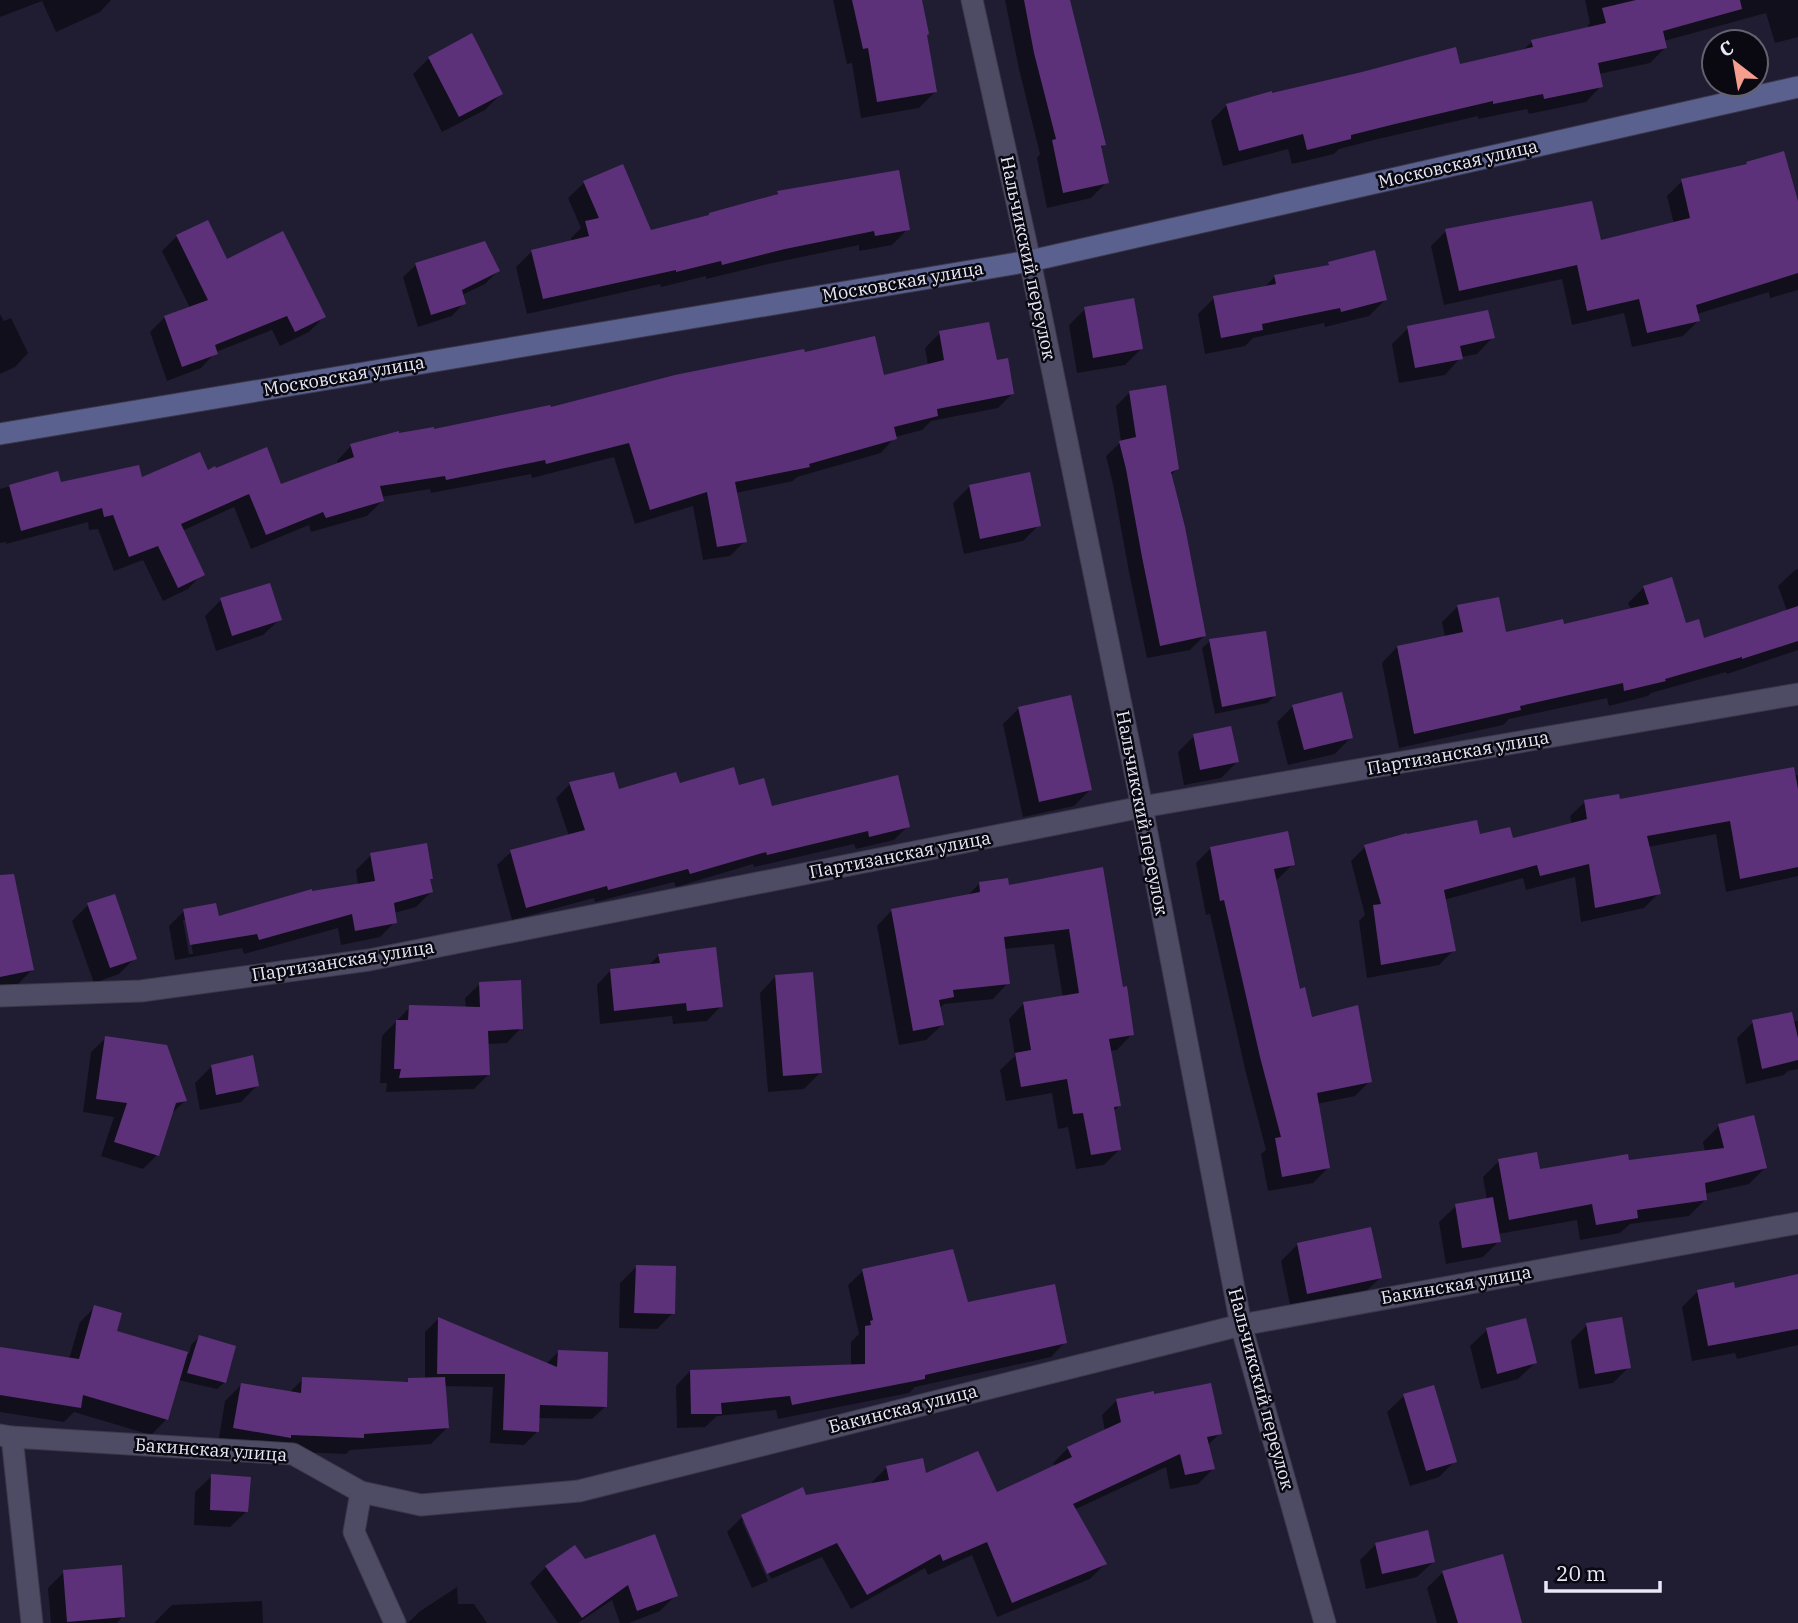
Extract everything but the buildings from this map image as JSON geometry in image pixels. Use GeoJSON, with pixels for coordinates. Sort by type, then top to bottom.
{"type":"FeatureCollection","features":[{"type":"Feature","properties":{"kind":"street","name":"Нальчикский переулок"},"geometry":{"type":"LineString","coordinates":[[972,0],[1030,261],[1142,807],[1241,1325],[1325,1623]]}},
{"type":"Feature","properties":{"kind":"street","name":"Московская улица"},"geometry":{"type":"LineString","coordinates":[[0,433],[1030,261],[1798,87]]}},
{"type":"Feature","properties":{"kind":"street","name":"Партизанская улица"},"geometry":{"type":"LineString","coordinates":[[0,996],[141,991],[369,960],[1142,807],[1798,694]]}},
{"type":"Feature","properties":{"kind":"street","name":"Бакинская улица"},"geometry":{"type":"LineString","coordinates":[[6,1436],[293,1454],[361,1492],[421,1505],[579,1491],[1241,1325],[1798,1223]]}},
{"type":"Feature","properties":{"kind":"street"},"geometry":{"type":"LineString","coordinates":[[6,1436],[32,1623]]}},
{"type":"Feature","properties":{"kind":"street"},"geometry":{"type":"LineString","coordinates":[[361,1492],[354,1532],[395,1623]]}}]}
